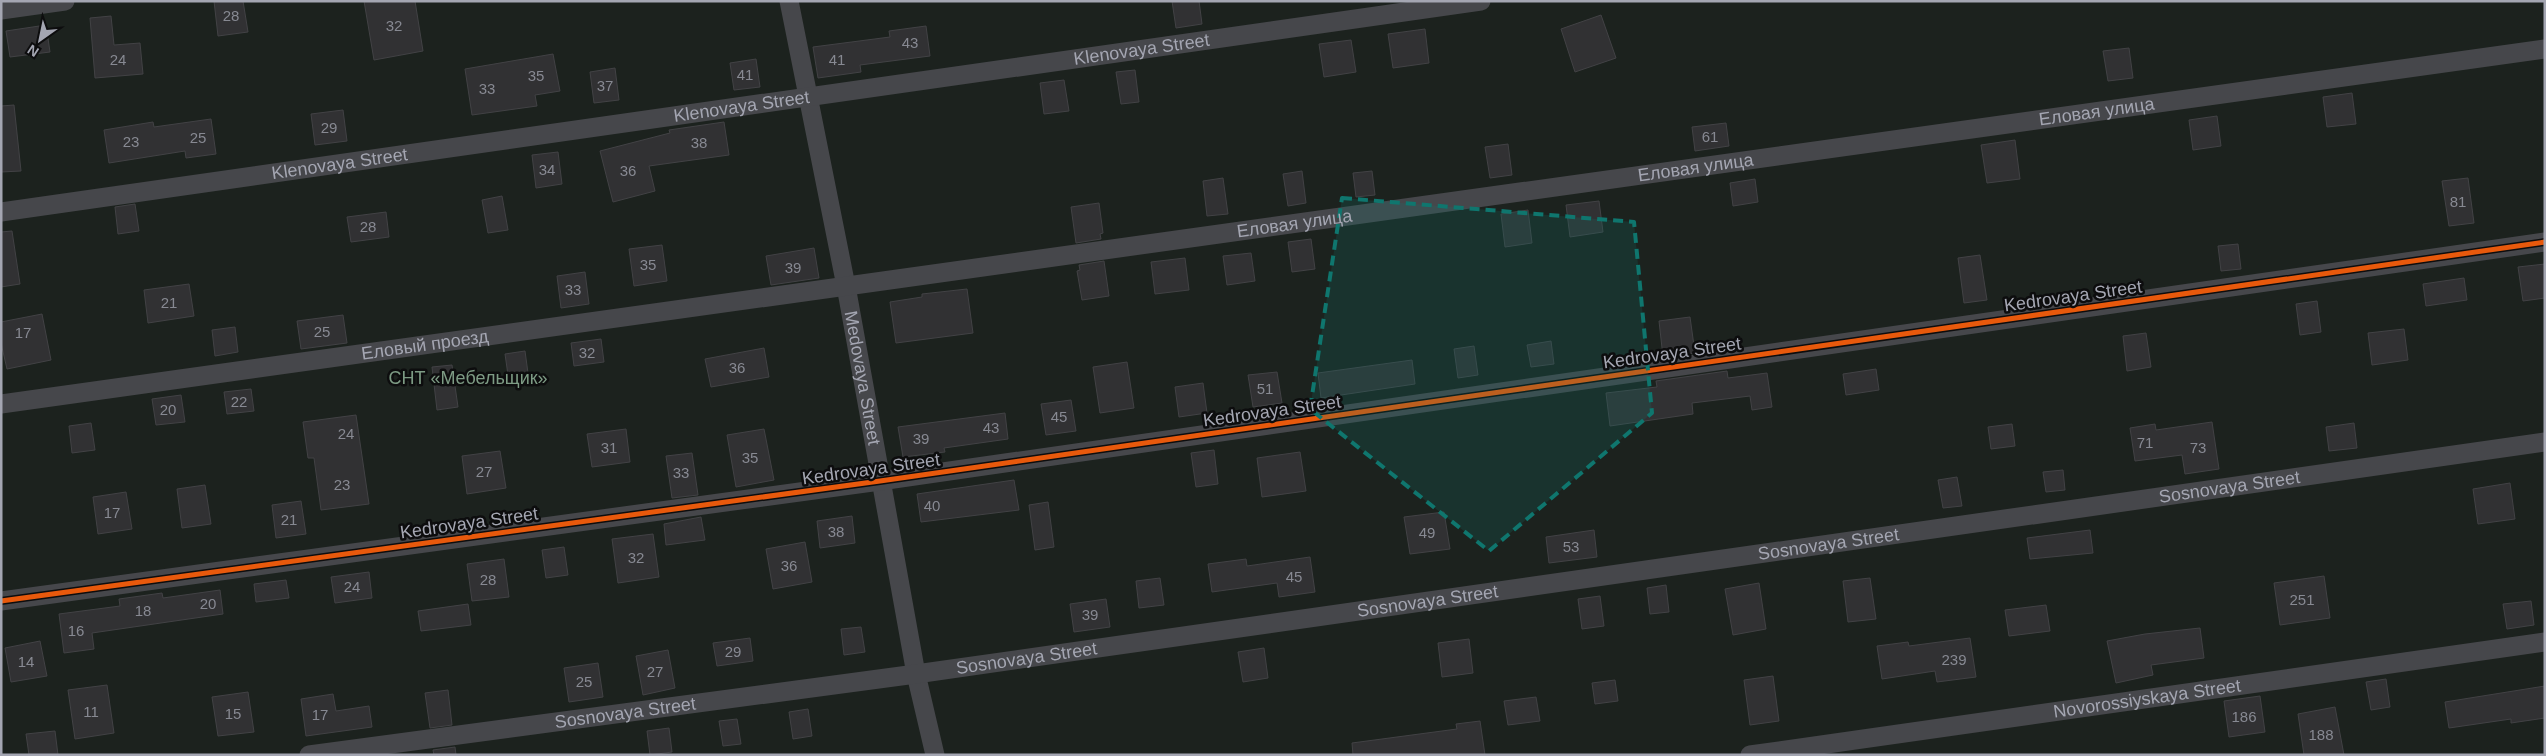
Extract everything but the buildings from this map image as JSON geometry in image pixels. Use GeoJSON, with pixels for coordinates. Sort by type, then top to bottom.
{"type":"FeatureCollection","features":[{"type":"Feature","properties":{"kind":"street"},"geometry":{"type":"LineString","coordinates":[[1,10],[65,1]]}},
{"type":"Feature","properties":{"kind":"street","name":"Medovaya Street"},"geometry":{"type":"LineString","coordinates":[[789,1],[846,286],[916,674],[935,755]]}},
{"type":"Feature","properties":{"kind":"street","name":"Klenovaya Street"},"geometry":{"type":"LineString","coordinates":[[1,212],[1481,1]]}},
{"type":"Feature","properties":{"kind":"street","name":"Еловая улица"},"geometry":{"type":"LineString","coordinates":[[846,286],[2545,49]]}},
{"type":"Feature","properties":{"kind":"street","name":"Kedrovaya Street"},"geometry":{"type":"LineString","coordinates":[[1,601],[880,482],[2545,242]]}},
{"type":"Feature","properties":{"kind":"street","name":"Еловый проезд"},"geometry":{"type":"LineString","coordinates":[[1,404],[846,286]]}},
{"type":"Feature","properties":{"kind":"street","name":"Sosnovaya Street"},"geometry":{"type":"LineString","coordinates":[[309,755],[916,674],[2545,442]]}},
{"type":"Feature","properties":{"kind":"street","name":"Novorossiyskaya Street"},"geometry":{"type":"LineString","coordinates":[[1750,755],[2545,642]]}},
{"type":"Feature","properties":{"kind":"highlighted area"},"geometry":{"type":"Polygon","coordinates":[[[1342,198],[1634,222],[1652,413],[1489,551],[1310,409],[1342,198]]]}},
{"type":"Feature","properties":{"kind":"green space","name":"СНТ «Мебельщик»"},"geometry":{"type":"Polygon","coordinates":[[[1,1],[2545,1],[2545,755],[1,755],[1,1]]]}},
{"type":"Feature","properties":{"kind":"cycle path"},"geometry":{"type":"LineString","coordinates":[[1,601],[880,481],[2545,242]]}}]}
